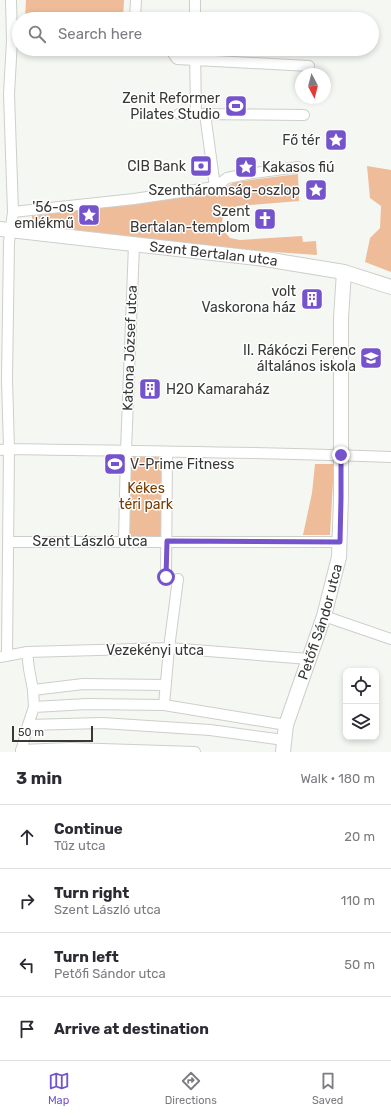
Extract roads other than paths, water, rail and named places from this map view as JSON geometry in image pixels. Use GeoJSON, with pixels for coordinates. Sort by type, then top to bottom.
{"type":"FeatureCollection","features":[{"type":"Feature","properties":{"kind":"street"},"geometry":{"type":"LineString","coordinates":[[11,0],[12,12]]}},
{"type":"Feature","properties":{"kind":"street"},"geometry":{"type":"LineString","coordinates":[[135,12],[136,0]]}},
{"type":"Feature","properties":{"kind":"street"},"geometry":{"type":"LineString","coordinates":[[195,0],[195,12]]}},
{"type":"Feature","properties":{"kind":"street"},"geometry":{"type":"LineString","coordinates":[[4,656],[8,542],[4,450],[5,229],[13,212],[4,93],[12,54]]}},
{"type":"Feature","properties":{"kind":"street"},"geometry":{"type":"LineString","coordinates":[[175,56],[177,59],[309,66]]}},
{"type":"Feature","properties":{"kind":"street"},"geometry":{"type":"LineString","coordinates":[[195,56],[201,114],[215,186]]}},
{"type":"Feature","properties":{"kind":"street"},"geometry":{"type":"LineString","coordinates":[[179,114],[304,115]]}},
{"type":"Feature","properties":{"kind":"street"},"geometry":{"type":"LineString","coordinates":[[13,212],[134,199],[215,186],[226,178],[298,167]]}},
{"type":"Feature","properties":{"kind":"street","name":"Szent Bertalan utca"},"geometry":{"type":"LineString","coordinates":[[5,229],[266,259],[344,272],[391,288]]}},
{"type":"Feature","properties":{"kind":"street","name":"Katona József utca"},"geometry":{"type":"LineString","coordinates":[[124,541],[134,245]]}},
{"type":"Feature","properties":{"kind":"street","name":"Petőfi Sándor utca"},"geometry":{"type":"LineString","coordinates":[[283,746],[286,725],[324,616],[339,557],[341,498],[340,318],[344,272]]}},
{"type":"Feature","properties":{"kind":"street"},"geometry":{"type":"LineString","coordinates":[[4,450],[126,451],[391,457]]}},
{"type":"Feature","properties":{"kind":"street"},"geometry":{"type":"LineString","coordinates":[[166,577],[167,452]]}},
{"type":"Feature","properties":{"kind":"street","name":"Szent László utca"},"geometry":{"type":"LineString","coordinates":[[8,542],[340,542]]}},
{"type":"Feature","properties":{"kind":"street"},"geometry":{"type":"LineString","coordinates":[[164,705],[168,648],[178,579]]}},
{"type":"Feature","properties":{"kind":"street"},"geometry":{"type":"LineString","coordinates":[[324,616],[391,639]]}},
{"type":"Feature","properties":{"kind":"street","name":"Vezekényi utca"},"geometry":{"type":"LineString","coordinates":[[4,656],[28,652],[168,648],[309,659]]}},
{"type":"Feature","properties":{"kind":"street"},"geometry":{"type":"LineString","coordinates":[[28,652],[34,707],[21,751],[70,748],[194,752]]}},
{"type":"Feature","properties":{"kind":"street"},"geometry":{"type":"LineString","coordinates":[[33,690],[83,684],[165,685]]}},
{"type":"Feature","properties":{"kind":"street"},"geometry":{"type":"LineString","coordinates":[[34,707],[86,704],[164,705],[286,725]]}},
{"type":"Feature","properties":{"kind":"street"},"geometry":{"type":"LineString","coordinates":[[28,725],[102,722],[210,730],[283,746]]}},
{"type":"Feature","properties":{"kind":"place","name":"Zenit Reformer Pilates Studio"},"geometry":{"type":"Point","coordinates":[236,106]}},
{"type":"Feature","properties":{"kind":"place","name":"Fő tér"},"geometry":{"type":"Point","coordinates":[336,140]}},
{"type":"Feature","properties":{"kind":"place","name":"CIB Bank"},"geometry":{"type":"Point","coordinates":[201,166]}},
{"type":"Feature","properties":{"kind":"place","name":"Kakasos fiú"},"geometry":{"type":"Point","coordinates":[246,167]}},
{"type":"Feature","properties":{"kind":"place","name":"Szentháromság-oszlop"},"geometry":{"type":"Point","coordinates":[316,190]}},
{"type":"Feature","properties":{"kind":"place","name":"'56-os emlékmű"},"geometry":{"type":"Point","coordinates":[89,215]}},
{"type":"Feature","properties":{"kind":"place","name":"Szent Bertalan-templom"},"geometry":{"type":"Point","coordinates":[265,219]}},
{"type":"Feature","properties":{"kind":"place","name":"volt Vaskorona ház"},"geometry":{"type":"Point","coordinates":[312,299]}},
{"type":"Feature","properties":{"kind":"place","name":"II. Rákóczi Ferenc általános iskola"},"geometry":{"type":"Point","coordinates":[371,358]}},
{"type":"Feature","properties":{"kind":"place","name":"H2O Kamaraház"},"geometry":{"type":"Point","coordinates":[150,389]}},
{"type":"Feature","properties":{"kind":"place","name":"V-Prime Fitness"},"geometry":{"type":"Point","coordinates":[115,464]}},
{"type":"Feature","properties":{"kind":"park label","name":"Kékes téri park"},"geometry":{"type":"Point","coordinates":[146,496]}}]}
